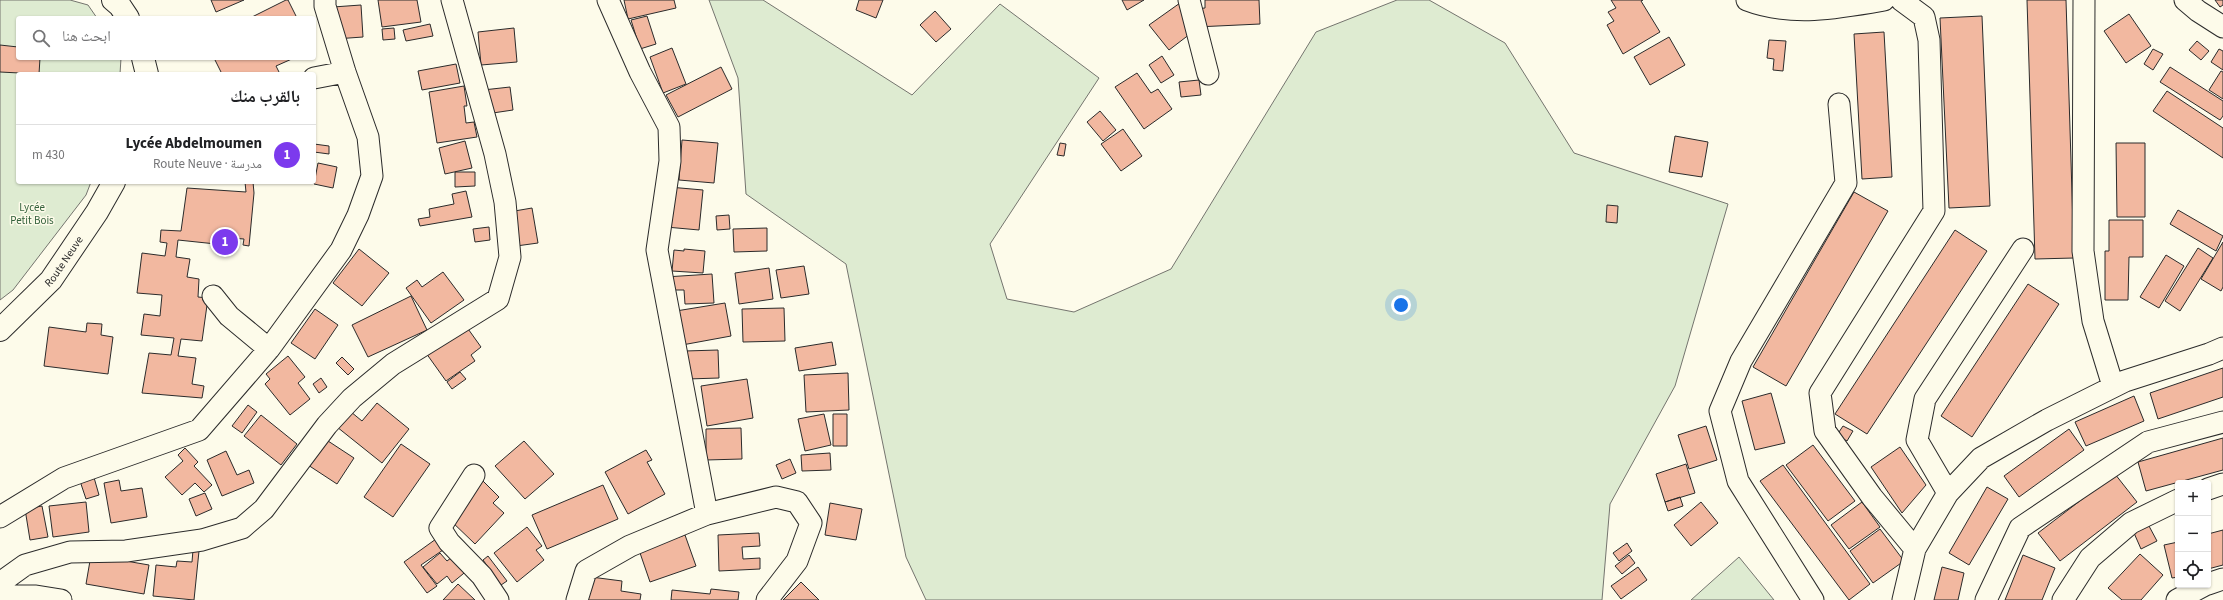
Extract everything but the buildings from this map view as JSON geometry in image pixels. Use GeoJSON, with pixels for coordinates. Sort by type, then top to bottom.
{"type":"FeatureCollection","features":[{"type":"Feature","properties":{"kind":"main road"},"geometry":{"type":"LineString","coordinates":[[113,0],[120,6],[127,16]]}},
{"type":"Feature","properties":{"kind":"main road"},"geometry":{"type":"LineString","coordinates":[[144,60],[146,72]]}},
{"type":"Feature","properties":{"kind":"main road","name":"Route Neuve"},"geometry":{"type":"LineString","coordinates":[[0,330],[51,280],[97,212],[113,184]]}},
{"type":"Feature","properties":{"kind":"street"},"geometry":{"type":"LineString","coordinates":[[0,517],[64,478],[199,430],[269,349],[341,250],[358,215],[372,176],[368,137],[344,72],[325,6],[325,0]]}},
{"type":"Feature","properties":{"kind":"street"},"geometry":{"type":"LineString","coordinates":[[0,583],[25,565],[70,552],[126,551],[202,540],[242,528],[264,509],[327,425],[352,398],[393,364],[498,299],[510,257],[505,202],[495,154],[452,0]]}},
{"type":"Feature","properties":{"kind":"street"},"geometry":{"type":"LineString","coordinates":[[608,0],[640,72],[669,127],[670,161],[658,250],[707,514]]}},
{"type":"Feature","properties":{"kind":"street"},"geometry":{"type":"LineString","coordinates":[[1189,0],[1208,74]]}},
{"type":"Feature","properties":{"kind":"street"},"geometry":{"type":"LineString","coordinates":[[1747,0],[1759,5],[1780,8],[1824,10],[1884,0]]}},
{"type":"Feature","properties":{"kind":"street"},"geometry":{"type":"LineString","coordinates":[[1901,0],[1924,17],[1929,40],[1934,211],[1820,393],[1825,431],[1872,497],[1915,549]]}},
{"type":"Feature","properties":{"kind":"street"},"geometry":{"type":"LineString","coordinates":[[2084,0],[2083,251],[2093,321],[2113,386]]}},
{"type":"Feature","properties":{"kind":"street"},"geometry":{"type":"LineString","coordinates":[[2185,0],[2223,27]]}},
{"type":"Feature","properties":{"kind":"street"},"geometry":{"type":"LineString","coordinates":[[316,78],[344,72]]}},
{"type":"Feature","properties":{"kind":"street"},"geometry":{"type":"LineString","coordinates":[[1813,600],[1738,481],[1720,411],[1741,361],[1846,183],[1840,104]]}},
{"type":"Feature","properties":{"kind":"street"},"geometry":{"type":"LineString","coordinates":[[1948,493],[1917,440],[1925,399],[2023,249]]}},
{"type":"Feature","properties":{"kind":"street"},"geometry":{"type":"LineString","coordinates":[[213,296],[229,316],[269,349]]}},
{"type":"Feature","properties":{"kind":"street"},"geometry":{"type":"LineString","coordinates":[[1903,600],[1915,549],[1948,493],[1980,458],[2047,420],[2113,386],[2223,348]]}},
{"type":"Feature","properties":{"kind":"street"},"geometry":{"type":"LineString","coordinates":[[1986,600],[2020,528],[2148,442],[2223,422]]}},
{"type":"Feature","properties":{"kind":"street"},"geometry":{"type":"LineString","coordinates":[[474,476],[440,528],[450,542],[482,576],[498,600]]}},
{"type":"Feature","properties":{"kind":"street"},"geometry":{"type":"LineString","coordinates":[[2211,488],[2223,484]]}},
{"type":"Feature","properties":{"kind":"street"},"geometry":{"type":"LineString","coordinates":[[577,600],[586,571],[630,546],[707,514],[776,497],[796,502],[811,523],[798,561],[767,600]]}},
{"type":"Feature","properties":{"kind":"street"},"geometry":{"type":"LineString","coordinates":[[2063,600],[2090,558],[2131,523],[2175,501]]}},
{"type":"Feature","properties":{"kind":"street"},"geometry":{"type":"LineString","coordinates":[[2211,583],[2223,580]]}},
{"type":"Feature","properties":{"kind":"street"},"geometry":{"type":"LineString","coordinates":[[2177,600],[2199,588]]}},
{"type":"Feature","properties":{"kind":"street"},"geometry":{"type":"LineString","coordinates":[[0,596],[36,596],[61,600]]}},
{"type":"Feature","properties":{"kind":"green space","name":"Lycée Petit Bois"},"geometry":{"type":"Polygon","coordinates":[[[0,0],[70,0],[88,5],[96,16],[16,16],[16,60],[121,60],[120,72],[16,72],[16,184],[90,184],[86,195],[13,290],[0,300],[0,0]]]}},
{"type":"Feature","properties":{"kind":"green space"},"geometry":{"type":"Polygon","coordinates":[[[709,0],[763,0],[912,95],[1000,4],[1099,78],[990,244],[1007,299],[1074,312],[1171,269],[1316,32],[1397,0],[1429,0],[1505,43],[1574,153],[1728,204],[1675,386],[1610,504],[1602,600],[926,600],[906,557],[846,264],[746,194],[738,78],[709,0]]]}},
{"type":"Feature","properties":{"kind":"green space"},"geometry":{"type":"Polygon","coordinates":[[[1739,557],[1774,600],[1691,600],[1739,557]]]}},
{"type":"Feature","properties":{"kind":"place","name":"Lycée Abdelmoumen"},"geometry":{"type":"Point","coordinates":[225,242]}}]}
